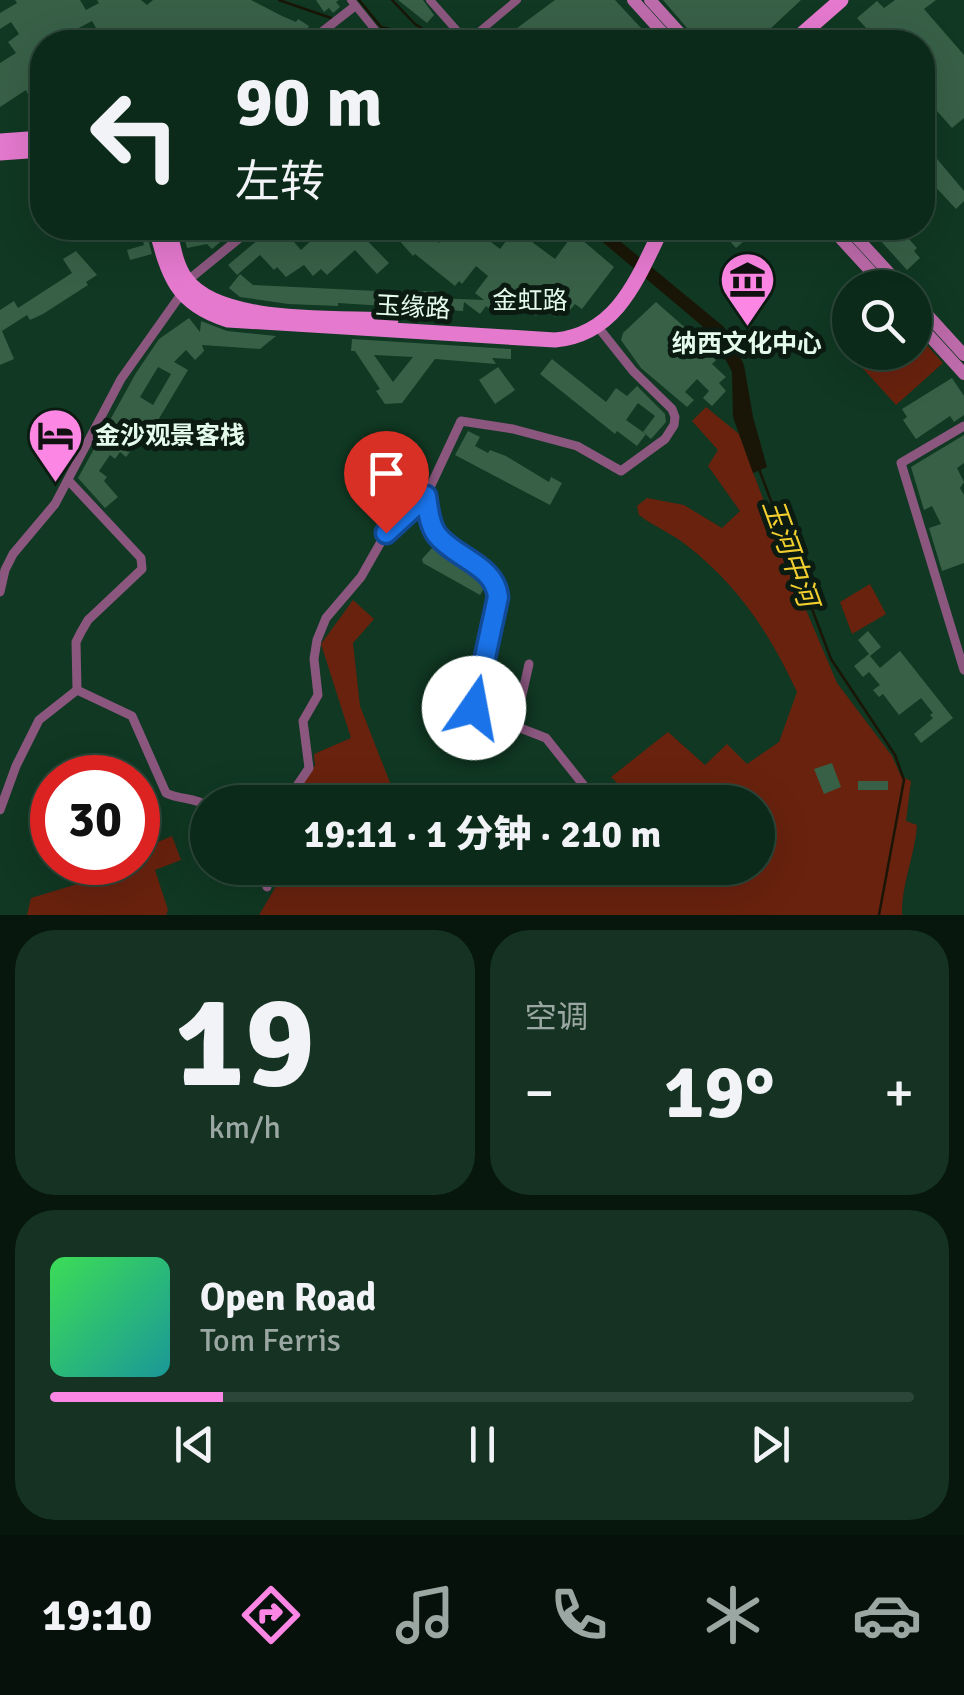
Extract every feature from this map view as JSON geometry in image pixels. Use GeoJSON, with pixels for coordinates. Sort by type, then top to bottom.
{"type":"FeatureCollection","features":[{"type":"Feature","properties":{"kind":"main road"},"geometry":{"type":"LineString","coordinates":[[633,0],[660,30]]}},
{"type":"Feature","properties":{"kind":"main road"},"geometry":{"type":"LineString","coordinates":[[650,0],[677,30]]}},
{"type":"Feature","properties":{"kind":"main road"},"geometry":{"type":"LineString","coordinates":[[792,30],[826,0]]}},
{"type":"Feature","properties":{"kind":"main road"},"geometry":{"type":"LineString","coordinates":[[807,30],[842,0]]}},
{"type":"Feature","properties":{"kind":"main road"},"geometry":{"type":"LineString","coordinates":[[0,141],[30,139]]}},
{"type":"Feature","properties":{"kind":"main road"},"geometry":{"type":"LineString","coordinates":[[0,153],[30,151]]}},
{"type":"Feature","properties":{"kind":"main road"},"geometry":{"type":"LineString","coordinates":[[159,240],[167,268],[184,287]]}},
{"type":"Feature","properties":{"kind":"main road"},"geometry":{"type":"LineString","coordinates":[[172,240],[184,287]]}},
{"type":"Feature","properties":{"kind":"main road","name":"金虹路"},"geometry":{"type":"LineString","coordinates":[[184,287],[215,303],[254,312],[555,330],[593,319],[622,296],[652,240]]}},
{"type":"Feature","properties":{"kind":"main road"},"geometry":{"type":"LineString","coordinates":[[842,240],[870,270]]}},
{"type":"Feature","properties":{"kind":"main road"},"geometry":{"type":"LineString","coordinates":[[859,240],[886,270]]}},
{"type":"Feature","properties":{"kind":"main road","name":"玉缘路"},"geometry":{"type":"LineString","coordinates":[[184,287],[210,314],[237,322],[555,340],[598,328]]}},
{"type":"Feature","properties":{"kind":"main road"},"geometry":{"type":"LineString","coordinates":[[598,328],[622,296]]}},
{"type":"Feature","properties":{"kind":"main road"},"geometry":{"type":"LineString","coordinates":[[932,320],[964,355]]}},
{"type":"Feature","properties":{"kind":"main road"},"geometry":{"type":"LineString","coordinates":[[932,339],[964,374]]}},
{"type":"Feature","properties":{"kind":"street"},"geometry":{"type":"LineString","coordinates":[[430,0],[456,30]]}},
{"type":"Feature","properties":{"kind":"street"},"geometry":{"type":"LineString","coordinates":[[482,30],[518,0]]}},
{"type":"Feature","properties":{"kind":"street"},"geometry":{"type":"LineString","coordinates":[[324,30],[353,3],[375,30]]}},
{"type":"Feature","properties":{"kind":"street"},"geometry":{"type":"LineString","coordinates":[[0,592],[13,554],[56,504],[120,378],[184,287],[238,240]]}},
{"type":"Feature","properties":{"kind":"street"},"geometry":{"type":"LineString","coordinates":[[298,785],[309,768],[303,721],[318,695],[314,668],[320,631],[326,618],[362,577],[386,533],[426,496],[460,420],[578,446],[622,471],[666,439],[674,425],[672,410],[598,328]]}},
{"type":"Feature","properties":{"kind":"street"},"geometry":{"type":"LineString","coordinates":[[964,426],[901,463],[964,670]]}},
{"type":"Feature","properties":{"kind":"street"},"geometry":{"type":"LineString","coordinates":[[68,480],[142,558],[143,564],[81,632],[76,642],[76,690]]}},
{"type":"Feature","properties":{"kind":"street"},"geometry":{"type":"LineString","coordinates":[[426,496],[431,524],[440,538],[496,585],[498,597],[474,712],[482,724],[515,726],[552,742],[583,785]]}},
{"type":"Feature","properties":{"kind":"street"},"geometry":{"type":"LineString","coordinates":[[515,726],[529,664]]}},
{"type":"Feature","properties":{"kind":"street"},"geometry":{"type":"LineString","coordinates":[[76,690],[132,716],[166,792],[190,799]]}},
{"type":"Feature","properties":{"kind":"street"},"geometry":{"type":"LineString","coordinates":[[0,810],[16,766],[40,720],[76,690]]}},
{"type":"Feature","properties":{"kind":"shaded area"},"geometry":{"type":"Polygon","coordinates":[[[600,240],[619,240],[724,327],[731,337],[744,365],[767,467],[753,473],[733,417],[732,372],[701,325],[600,240]]]}},
{"type":"Feature","properties":{"kind":"shaded area"},"geometry":{"type":"Polygon","coordinates":[[[932,351],[943,363],[896,405],[864,370],[932,370],[932,351]]]}},
{"type":"Feature","properties":{"kind":"shaded area"},"geometry":{"type":"Polygon","coordinates":[[[706,407],[739,434],[792,577],[837,683],[892,756],[901,776],[911,781],[906,821],[917,825],[902,915],[259,915],[277,885],[775,885],[775,785],[619,785],[611,777],[668,732],[705,765],[727,744],[747,764],[779,742],[797,692],[763,630],[721,576],[685,544],[639,515],[637,506],[647,498],[684,505],[722,528],[740,511],[708,466],[718,450],[692,421],[706,407]]]}},
{"type":"Feature","properties":{"kind":"shaded area"},"geometry":{"type":"Polygon","coordinates":[[[870,584],[886,614],[852,634],[840,602],[870,584]]]}},
{"type":"Feature","properties":{"kind":"shaded area"},"geometry":{"type":"Polygon","coordinates":[[[353,600],[374,619],[353,643],[360,706],[391,785],[302,785],[315,765],[314,754],[351,738],[321,644],[353,600]]]}},
{"type":"Feature","properties":{"kind":"shaded area"},"geometry":{"type":"Polygon","coordinates":[[[172,836],[181,860],[160,868],[160,841],[172,836]]]}},
{"type":"Feature","properties":{"kind":"shaded area"},"geometry":{"type":"Polygon","coordinates":[[[74,885],[160,885],[168,910],[166,915],[27,915],[31,898],[74,885]]]}},
{"type":"Feature","properties":{"kind":"building"},"geometry":{"type":"Polygon","coordinates":[[[15,0],[80,0],[86,10],[99,3],[97,0],[141,0],[147,5],[153,0],[251,0],[309,26],[306,30],[97,30],[92,21],[75,30],[30,30],[30,98],[26,90],[0,107],[0,63],[16,53],[8,42],[19,34],[11,22],[0,29],[0,13],[17,3],[15,0]]]}},
{"type":"Feature","properties":{"kind":"building"},"geometry":{"type":"Polygon","coordinates":[[[316,0],[339,0],[336,2],[340,7],[333,13],[329,8],[324,12],[316,0]]]}},
{"type":"Feature","properties":{"kind":"building"},"geometry":{"type":"Polygon","coordinates":[[[398,0],[423,0],[434,15],[427,23],[398,0]]]}},
{"type":"Feature","properties":{"kind":"building"},"geometry":{"type":"Polygon","coordinates":[[[555,0],[615,0],[643,30],[543,29],[514,30],[555,0]]]}},
{"type":"Feature","properties":{"kind":"building"},"geometry":{"type":"Polygon","coordinates":[[[663,0],[801,0],[769,30],[689,30],[663,0]]]}},
{"type":"Feature","properties":{"kind":"building"},"geometry":{"type":"Polygon","coordinates":[[[895,0],[936,0],[924,9],[964,55],[964,118],[952,128],[935,109],[935,30],[868,30],[857,18],[877,1],[884,8],[895,0]]]}},
{"type":"Feature","properties":{"kind":"building"},"geometry":{"type":"Polygon","coordinates":[[[935,156],[964,191],[964,201],[956,209],[935,186],[935,156]]]}},
{"type":"Feature","properties":{"kind":"building"},"geometry":{"type":"Polygon","coordinates":[[[143,240],[148,240],[152,254],[130,260],[127,250],[144,245],[143,240]]]}},
{"type":"Feature","properties":{"kind":"building"},"geometry":{"type":"Polygon","coordinates":[[[185,240],[223,240],[212,249],[207,244],[187,248],[185,240]]]}},
{"type":"Feature","properties":{"kind":"building"},"geometry":{"type":"Polygon","coordinates":[[[258,240],[292,240],[301,250],[312,240],[367,240],[389,263],[377,274],[355,250],[327,275],[321,269],[313,276],[304,265],[286,277],[260,255],[237,275],[228,265],[258,240]]]}},
{"type":"Feature","properties":{"kind":"building"},"geometry":{"type":"Polygon","coordinates":[[[399,240],[439,243],[488,240],[500,249],[507,240],[529,240],[555,259],[569,240],[582,240],[614,267],[582,309],[575,304],[566,315],[560,310],[555,317],[543,308],[536,316],[516,301],[508,312],[495,313],[486,306],[480,314],[464,302],[463,311],[288,304],[240,297],[229,288],[240,274],[253,285],[434,291],[434,298],[484,300],[475,293],[488,276],[476,266],[462,284],[459,281],[455,286],[413,256],[399,240]]]}},
{"type":"Feature","properties":{"kind":"building"},"geometry":{"type":"Polygon","coordinates":[[[729,240],[745,240],[736,248],[729,240]]]}},
{"type":"Feature","properties":{"kind":"building"},"geometry":{"type":"Polygon","coordinates":[[[880,240],[910,240],[920,258],[907,270],[880,240]]]}},
{"type":"Feature","properties":{"kind":"building"},"geometry":{"type":"Polygon","coordinates":[[[76,251],[97,275],[43,314],[30,320],[27,315],[2,331],[14,359],[0,365],[0,310],[14,301],[18,308],[72,273],[63,259],[76,251]]]}},
{"type":"Feature","properties":{"kind":"building"},"geometry":{"type":"Polygon","coordinates":[[[656,302],[714,353],[716,360],[712,364],[726,377],[719,383],[726,391],[712,406],[703,398],[709,391],[697,379],[685,392],[694,400],[687,407],[641,368],[621,340],[623,333],[656,302]]]}},
{"type":"Feature","properties":{"kind":"building"},"geometry":{"type":"Polygon","coordinates":[[[189,318],[200,332],[201,321],[227,331],[276,336],[260,349],[202,345],[204,351],[195,360],[186,350],[174,362],[188,370],[154,427],[151,425],[126,457],[120,452],[115,459],[110,455],[99,471],[118,497],[105,508],[78,478],[159,339],[189,318]],[[158,367],[140,397],[153,405],[171,374],[158,367]],[[117,424],[109,438],[121,448],[133,433],[117,424]]]}},
{"type":"Feature","properties":{"kind":"building"},"geometry":{"type":"Polygon","coordinates":[[[352,339],[511,349],[511,359],[492,358],[496,364],[435,359],[402,403],[385,404],[376,391],[380,389],[355,351],[351,351],[352,339]],[[374,355],[393,382],[413,357],[374,355]]]}},
{"type":"Feature","properties":{"kind":"building"},"geometry":{"type":"Polygon","coordinates":[[[552,359],[606,402],[616,388],[627,396],[637,386],[665,414],[666,422],[651,439],[646,434],[637,446],[617,431],[615,434],[540,374],[552,359]],[[638,403],[626,420],[643,432],[655,416],[638,403]]]}},
{"type":"Feature","properties":{"kind":"building"},"geometry":{"type":"Polygon","coordinates":[[[498,367],[515,390],[495,404],[479,380],[498,367]]]}},
{"type":"Feature","properties":{"kind":"building"},"geometry":{"type":"Polygon","coordinates":[[[952,378],[964,396],[964,415],[954,422],[950,416],[916,439],[903,420],[907,417],[902,409],[952,378]]]}},
{"type":"Feature","properties":{"kind":"building"},"geometry":{"type":"Polygon","coordinates":[[[468,431],[480,437],[475,446],[506,456],[549,482],[551,477],[562,483],[550,505],[455,455],[468,431]]]}},
{"type":"Feature","properties":{"kind":"building"},"geometry":{"type":"Polygon","coordinates":[[[964,435],[964,463],[957,468],[964,482],[960,488],[964,495],[964,563],[942,571],[929,528],[941,524],[932,506],[924,510],[911,467],[964,435]]]}},
{"type":"Feature","properties":{"kind":"building"},"geometry":{"type":"Polygon","coordinates":[[[432,548],[481,580],[486,585],[480,595],[423,563],[432,548]]]}},
{"type":"Feature","properties":{"kind":"building"},"geometry":{"type":"Polygon","coordinates":[[[868,631],[881,647],[870,656],[880,668],[900,651],[953,718],[921,743],[914,734],[933,718],[933,713],[921,698],[899,715],[883,694],[879,697],[873,690],[880,685],[869,672],[863,677],[854,666],[869,654],[858,640],[868,631]]]}},
{"type":"Feature","properties":{"kind":"building"},"geometry":{"type":"Polygon","coordinates":[[[832,763],[841,787],[824,794],[814,769],[832,763]]]}},
{"type":"Feature","properties":{"kind":"building"},"geometry":{"type":"Polygon","coordinates":[[[858,781],[888,781],[888,790],[858,790],[858,781]]]}},
{"type":"Feature","properties":{"kind":"waterway"},"geometry":{"type":"LineString","coordinates":[[279,0],[331,18]]}},
{"type":"Feature","properties":{"kind":"waterway","name":"玉河中河"},"geometry":{"type":"LineString","coordinates":[[359,0],[381,27],[395,30]]}},
{"type":"Feature","properties":{"kind":"waterway"},"geometry":{"type":"LineString","coordinates":[[392,0],[424,30]]}},
{"type":"Feature","properties":{"kind":"waterway","name":"玉河中河"},"geometry":{"type":"LineString","coordinates":[[759,469],[831,659],[895,755],[904,780],[879,915]]}},
{"type":"Feature","properties":{"kind":"place","name":"纳西文化中心"},"geometry":{"type":"Point","coordinates":[747,328]}},
{"type":"Feature","properties":{"kind":"place","name":"金沙观景客栈"},"geometry":{"type":"Point","coordinates":[56,484]}},
{"type":"Feature","properties":{"kind":"route"},"geometry":{"type":"LineString","coordinates":[[386,533],[426,496],[431,524],[440,538],[494,581],[498,597],[474,708]]}}]}
